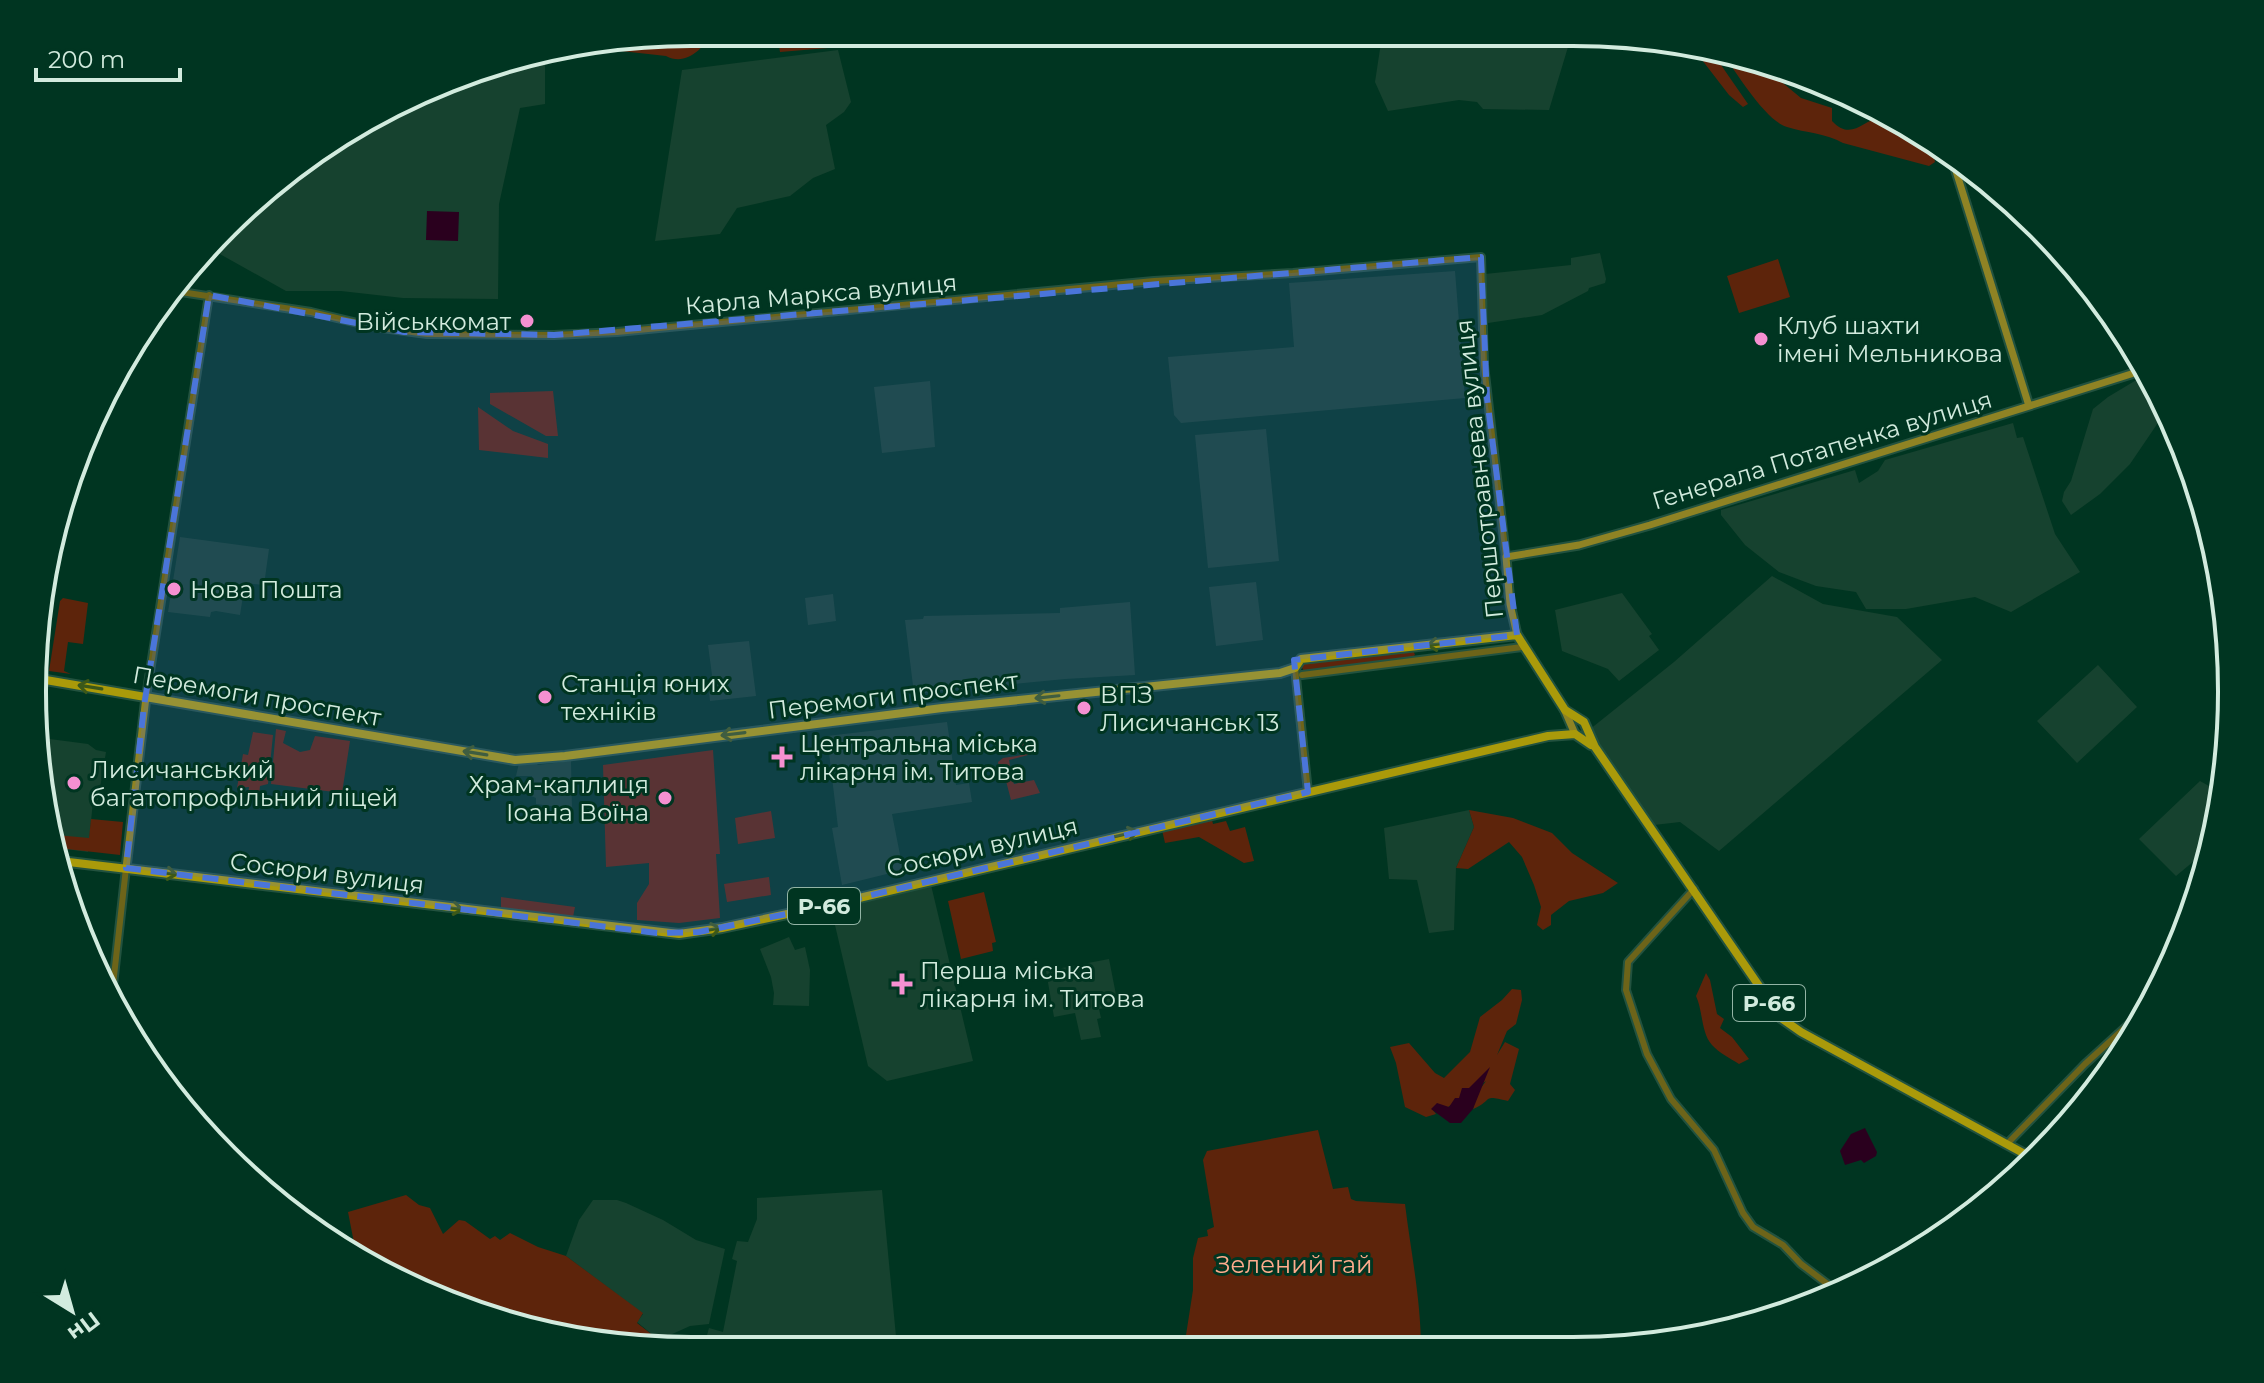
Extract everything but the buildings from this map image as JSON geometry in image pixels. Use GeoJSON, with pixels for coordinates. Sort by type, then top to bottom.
{"type":"FeatureCollection","features":[{"type":"Feature","properties":{"kind":"main road"},"geometry":{"type":"LineString","coordinates":[[1957,173],[2029,406]]}},
{"type":"Feature","properties":{"kind":"main road","name":"Генерала Потапенка вулиця"},"geometry":{"type":"LineString","coordinates":[[1506,557],[1608,537],[2134,373]]}},
{"type":"Feature","properties":{"kind":"main road","name":"Першотравнева вулиця"},"geometry":{"type":"LineString","coordinates":[[1506,557],[1510,604],[1522,647],[1578,728],[1595,747],[1781,1018],[1801,1032],[2023,1153]]}},
{"type":"Feature","properties":{"kind":"main road","name":"Перемоги проспект"},"geometry":{"type":"LineString","coordinates":[[46,680],[515,760],[927,710],[1280,673],[1295,668],[1301,659],[1517,635]]}},
{"type":"Feature","properties":{"kind":"main road"},"geometry":{"type":"LineString","coordinates":[[126,868],[146,697]]}},
{"type":"Feature","properties":{"kind":"main road","name":"Сосюри вулиця"},"geometry":{"type":"LineString","coordinates":[[69,862],[679,934],[839,903],[1578,728]]}},
{"type":"Feature","properties":{"kind":"street","name":"Карла Маркса вулиця"},"geometry":{"type":"LineString","coordinates":[[185,292],[311,312],[402,332],[554,335],[1154,281],[1481,257]]}},
{"type":"Feature","properties":{"kind":"street","name":"Першотравнева вулиця"},"geometry":{"type":"LineString","coordinates":[[1481,257],[1484,365],[1506,557]]}},
{"type":"Feature","properties":{"kind":"street"},"geometry":{"type":"LineString","coordinates":[[146,697],[209,295]]}},
{"type":"Feature","properties":{"kind":"street"},"geometry":{"type":"LineString","coordinates":[[1296,684],[1302,675],[1522,647]]}},
{"type":"Feature","properties":{"kind":"street"},"geometry":{"type":"LineString","coordinates":[[1295,668],[1302,675]]}},
{"type":"Feature","properties":{"kind":"street"},"geometry":{"type":"LineString","coordinates":[[1295,668],[1308,792]]}},
{"type":"Feature","properties":{"kind":"street"},"geometry":{"type":"LineString","coordinates":[[114,978],[126,868]]}},
{"type":"Feature","properties":{"kind":"street"},"geometry":{"type":"LineString","coordinates":[[1694,889],[1628,962],[1626,990],[1647,1054],[1671,1099],[1714,1150],[1743,1213],[1753,1227],[1783,1245],[1801,1264],[1828,1284]]}},
{"type":"Feature","properties":{"kind":"street"},"geometry":{"type":"LineString","coordinates":[[2007,1144],[2121,1031]]}},
{"type":"Feature","properties":{"kind":"highlighted area"},"geometry":{"type":"Polygon","coordinates":[[[1481,257],[1487,398],[1517,635],[1294,660],[1308,792],[825,906],[699,932],[657,933],[126,868],[144,706],[209,295],[404,332],[554,335],[1481,257]]]}},
{"type":"Feature","properties":{"kind":"shaded area"},"geometry":{"type":"Polygon","coordinates":[[[1380,46],[1568,46],[1549,110],[1483,109],[1477,102],[1459,100],[1388,111],[1375,82],[1380,46]]]}},
{"type":"Feature","properties":{"kind":"shaded area"},"geometry":{"type":"Polygon","coordinates":[[[838,50],[851,102],[844,112],[826,125],[835,169],[813,178],[790,196],[737,208],[720,234],[655,241],[682,70],[838,50]]]}},
{"type":"Feature","properties":{"kind":"shaded area"},"geometry":{"type":"Polygon","coordinates":[[[545,63],[545,104],[520,108],[499,204],[498,299],[403,298],[341,291],[286,291],[218,253],[299,179],[369,132],[444,95],[545,63]]]}},
{"type":"Feature","properties":{"kind":"shaded area"},"geometry":{"type":"Polygon","coordinates":[[[427,211],[459,212],[458,241],[426,240],[427,211]]]}},
{"type":"Feature","properties":{"kind":"shaded area"},"geometry":{"type":"Polygon","coordinates":[[[1600,253],[1605,283],[1589,288],[1542,315],[1488,323],[1485,274],[1571,265],[1571,258],[1600,253]]]}},
{"type":"Feature","properties":{"kind":"shaded area"},"geometry":{"type":"Polygon","coordinates":[[[1455,271],[1465,398],[1181,423],[1174,415],[1168,357],[1294,347],[1289,283],[1455,271]]]}},
{"type":"Feature","properties":{"kind":"shaded area"},"geometry":{"type":"Polygon","coordinates":[[[2137,379],[2159,422],[2130,464],[2100,494],[2071,515],[2062,501],[2064,492],[2071,481],[2093,409],[2137,379]]]}},
{"type":"Feature","properties":{"kind":"shaded area"},"geometry":{"type":"Polygon","coordinates":[[[930,381],[935,447],[882,453],[874,387],[930,381]]]}},
{"type":"Feature","properties":{"kind":"shaded area"},"geometry":{"type":"Polygon","coordinates":[[[2013,423],[2017,438],[2023,437],[2055,534],[2080,572],[2011,612],[1975,597],[1906,609],[1866,609],[1856,592],[1816,586],[1779,572],[1745,545],[1721,515],[1721,510],[1855,470],[1859,483],[1878,471],[1885,460],[2013,423]]]}},
{"type":"Feature","properties":{"kind":"shaded area"},"geometry":{"type":"Polygon","coordinates":[[[1266,429],[1279,561],[1208,568],[1195,435],[1266,429]]]}},
{"type":"Feature","properties":{"kind":"shaded area"},"geometry":{"type":"Polygon","coordinates":[[[180,537],[269,549],[264,585],[245,583],[240,615],[216,611],[211,612],[210,617],[168,612],[180,537]]]}},
{"type":"Feature","properties":{"kind":"shaded area"},"geometry":{"type":"Polygon","coordinates":[[[1772,576],[1823,604],[1897,617],[1942,660],[1719,851],[1680,822],[1654,825],[1589,730],[1674,662],[1772,576]]]}},
{"type":"Feature","properties":{"kind":"shaded area"},"geometry":{"type":"Polygon","coordinates":[[[1256,582],[1263,640],[1216,646],[1209,587],[1256,582]]]}},
{"type":"Feature","properties":{"kind":"shaded area"},"geometry":{"type":"Polygon","coordinates":[[[1622,593],[1652,634],[1649,636],[1659,650],[1619,681],[1608,669],[1562,651],[1555,610],[1622,593]]]}},
{"type":"Feature","properties":{"kind":"shaded area"},"geometry":{"type":"Polygon","coordinates":[[[833,594],[836,621],[808,625],[805,598],[833,594]]]}},
{"type":"Feature","properties":{"kind":"shaded area"},"geometry":{"type":"Polygon","coordinates":[[[1130,602],[1135,675],[914,694],[905,620],[923,619],[924,616],[1060,613],[1060,608],[1130,602]]]}},
{"type":"Feature","properties":{"kind":"shaded area"},"geometry":{"type":"Polygon","coordinates":[[[749,641],[756,696],[710,701],[708,683],[712,675],[708,645],[749,641]]]}},
{"type":"Feature","properties":{"kind":"shaded area"},"geometry":{"type":"Polygon","coordinates":[[[2098,665],[2137,707],[2077,763],[2037,721],[2098,665]]]}},
{"type":"Feature","properties":{"kind":"shaded area"},"geometry":{"type":"Polygon","coordinates":[[[947,722],[956,785],[969,783],[972,802],[892,814],[903,870],[842,885],[832,828],[838,827],[827,736],[947,722]]]}},
{"type":"Feature","properties":{"kind":"shaded area","name":"Лисичанський багатопрофільний ліцей"},"geometry":{"type":"Polygon","coordinates":[[[48,739],[88,744],[106,752],[98,800],[93,801],[88,852],[66,849],[48,739]]]}},
{"type":"Feature","properties":{"kind":"shaded area"},"geometry":{"type":"Polygon","coordinates":[[[571,761],[572,809],[536,804],[536,798],[531,796],[532,776],[516,776],[519,763],[535,762],[538,765],[571,761]]]}},
{"type":"Feature","properties":{"kind":"shaded area"},"geometry":{"type":"Polygon","coordinates":[[[2200,781],[2209,786],[2206,817],[2196,859],[2176,876],[2139,839],[2200,781]]]}},
{"type":"Feature","properties":{"kind":"shaded area"},"geometry":{"type":"Polygon","coordinates":[[[1469,810],[1474,827],[1456,868],[1454,930],[1429,933],[1417,880],[1389,879],[1384,828],[1469,810]]]}},
{"type":"Feature","properties":{"kind":"shaded area","name":"Перша міська лікарня ім. Титова"},"geometry":{"type":"Polygon","coordinates":[[[931,885],[973,1061],[887,1081],[868,1066],[831,908],[931,885]]]}},
{"type":"Feature","properties":{"kind":"shaded area"},"geometry":{"type":"Polygon","coordinates":[[[789,937],[795,950],[805,947],[810,970],[809,1006],[773,1005],[771,977],[760,949],[789,937]]]}},
{"type":"Feature","properties":{"kind":"shaded area"},"geometry":{"type":"Polygon","coordinates":[[[1109,959],[1118,1005],[1099,1009],[1101,1018],[1097,1019],[1101,1037],[1081,1040],[1075,1013],[1054,1017],[1046,971],[1109,959]]]}},
{"type":"Feature","properties":{"kind":"shaded area"},"geometry":{"type":"Polygon","coordinates":[[[1490,1067],[1473,1109],[1461,1123],[1450,1123],[1431,1109],[1437,1103],[1449,1107],[1455,1098],[1459,1098],[1462,1088],[1469,1088],[1490,1067]]]}},
{"type":"Feature","properties":{"kind":"shaded area"},"geometry":{"type":"Polygon","coordinates":[[[1865,1128],[1876,1156],[1864,1163],[1861,1160],[1845,1165],[1840,1151],[1851,1134],[1865,1128]]]}},
{"type":"Feature","properties":{"kind":"shaded area"},"geometry":{"type":"Polygon","coordinates":[[[882,1190],[896,1337],[706,1337],[709,1328],[723,1332],[737,1261],[732,1259],[737,1241],[748,1242],[757,1219],[757,1198],[882,1190]]]}},
{"type":"Feature","properties":{"kind":"shaded area"},"geometry":{"type":"Polygon","coordinates":[[[593,1200],[617,1200],[663,1220],[696,1240],[725,1249],[709,1324],[690,1326],[667,1336],[654,1336],[637,1322],[643,1314],[566,1256],[579,1220],[593,1200]]]}},
{"type":"Feature","properties":{"kind":"green space"},"geometry":{"type":"Polygon","coordinates":[[[703,46],[680,59],[618,51],[703,46]]]}},
{"type":"Feature","properties":{"kind":"green space"},"geometry":{"type":"Polygon","coordinates":[[[779,46],[852,46],[780,52],[779,46]]]}},
{"type":"Feature","properties":{"kind":"green space"},"geometry":{"type":"Polygon","coordinates":[[[1701,59],[1720,63],[1748,104],[1743,107],[1729,95],[1701,59]]]}},
{"type":"Feature","properties":{"kind":"green space"},"geometry":{"type":"Polygon","coordinates":[[[1731,66],[1779,80],[1801,98],[1832,108],[1832,121],[1846,130],[1872,120],[1931,155],[1935,162],[1929,166],[1787,127],[1770,116],[1731,66]]]}},
{"type":"Feature","properties":{"kind":"green space"},"geometry":{"type":"Polygon","coordinates":[[[1778,259],[1790,297],[1739,313],[1727,276],[1778,259]]]}},
{"type":"Feature","properties":{"kind":"green space"},"geometry":{"type":"Polygon","coordinates":[[[553,391],[558,436],[546,436],[490,404],[490,393],[553,391]]]}},
{"type":"Feature","properties":{"kind":"green space"},"geometry":{"type":"Polygon","coordinates":[[[478,407],[513,431],[548,444],[548,458],[479,450],[478,407]]]}},
{"type":"Feature","properties":{"kind":"green space"},"geometry":{"type":"Polygon","coordinates":[[[63,598],[88,603],[83,644],[68,642],[64,671],[71,674],[49,671],[63,598]]]}},
{"type":"Feature","properties":{"kind":"green space"},"geometry":{"type":"Polygon","coordinates":[[[1413,650],[1415,655],[1411,658],[1309,672],[1301,666],[1302,663],[1413,650]]]}},
{"type":"Feature","properties":{"kind":"green space"},"geometry":{"type":"Polygon","coordinates":[[[276,729],[286,731],[283,743],[300,752],[310,750],[315,736],[350,741],[342,793],[271,784],[276,729]]]}},
{"type":"Feature","properties":{"kind":"green space"},"geometry":{"type":"Polygon","coordinates":[[[253,732],[273,735],[268,784],[260,786],[259,795],[248,794],[249,787],[237,788],[243,754],[248,755],[253,732]]]}},
{"type":"Feature","properties":{"kind":"green space"},"geometry":{"type":"Polygon","coordinates":[[[1028,742],[1028,755],[1009,760],[1010,766],[1003,771],[1014,784],[1034,780],[1040,793],[1011,800],[1006,781],[1001,780],[998,762],[1003,758],[1022,755],[1021,743],[1028,742]]]}},
{"type":"Feature","properties":{"kind":"green space"},"geometry":{"type":"Polygon","coordinates":[[[713,750],[720,854],[716,854],[720,918],[679,923],[637,920],[637,903],[649,884],[649,863],[606,867],[603,765],[713,750]]]}},
{"type":"Feature","properties":{"kind":"green space"},"geometry":{"type":"Polygon","coordinates":[[[1469,810],[1513,818],[1552,833],[1572,853],[1618,883],[1603,893],[1569,901],[1551,915],[1551,925],[1543,930],[1537,925],[1541,907],[1534,885],[1522,857],[1509,842],[1468,869],[1456,868],[1474,827],[1469,810]]]}},
{"type":"Feature","properties":{"kind":"green space"},"geometry":{"type":"Polygon","coordinates":[[[771,811],[775,838],[738,844],[735,818],[771,811]]]}},
{"type":"Feature","properties":{"kind":"green space"},"geometry":{"type":"Polygon","coordinates":[[[91,819],[123,822],[120,855],[66,849],[62,836],[89,838],[91,819]]]}},
{"type":"Feature","properties":{"kind":"green space"},"geometry":{"type":"Polygon","coordinates":[[[1212,820],[1213,824],[1226,821],[1230,831],[1245,827],[1254,861],[1244,863],[1199,837],[1165,843],[1162,830],[1212,820]]]}},
{"type":"Feature","properties":{"kind":"green space"},"geometry":{"type":"Polygon","coordinates":[[[769,877],[771,895],[727,902],[724,884],[769,877]]]}},
{"type":"Feature","properties":{"kind":"green space"},"geometry":{"type":"Polygon","coordinates":[[[984,892],[996,942],[992,943],[993,951],[961,959],[948,901],[984,892]]]}},
{"type":"Feature","properties":{"kind":"green space"},"geometry":{"type":"Polygon","coordinates":[[[501,897],[575,907],[573,917],[501,908],[501,897]]]}},
{"type":"Feature","properties":{"kind":"green space"},"geometry":{"type":"Polygon","coordinates":[[[1706,973],[1717,1014],[1724,1019],[1720,1028],[1732,1037],[1749,1059],[1739,1064],[1708,1040],[1696,996],[1706,973]]]}},
{"type":"Feature","properties":{"kind":"green space"},"geometry":{"type":"Polygon","coordinates":[[[1512,989],[1521,990],[1522,1000],[1516,1024],[1507,1031],[1497,1055],[1505,1042],[1519,1049],[1510,1084],[1515,1090],[1508,1101],[1491,1098],[1473,1109],[1477,1093],[1486,1081],[1448,1107],[1432,1109],[1436,1114],[1426,1117],[1405,1107],[1390,1047],[1409,1043],[1435,1073],[1444,1078],[1470,1052],[1480,1017],[1512,989]]]}},
{"type":"Feature","properties":{"kind":"green space","name":"Зелений гай"},"geometry":{"type":"Polygon","coordinates":[[[1318,1130],[1333,1189],[1348,1187],[1351,1199],[1356,1201],[1405,1204],[1421,1337],[1186,1337],[1193,1290],[1193,1258],[1198,1238],[1208,1236],[1207,1230],[1214,1227],[1203,1160],[1207,1151],[1318,1130]]]}},
{"type":"Feature","properties":{"kind":"green space"},"geometry":{"type":"Polygon","coordinates":[[[406,1195],[419,1205],[430,1208],[443,1234],[459,1220],[490,1239],[495,1236],[500,1240],[510,1233],[566,1256],[643,1313],[637,1323],[654,1336],[566,1325],[484,1303],[444,1288],[354,1241],[348,1212],[406,1195]]]}},
{"type":"Feature","properties":{"kind":"place","name":"Військкомат"},"geometry":{"type":"Point","coordinates":[527,321]}},
{"type":"Feature","properties":{"kind":"place","name":"Клуб шахти імені Мельникова"},"geometry":{"type":"Point","coordinates":[1761,339]}},
{"type":"Feature","properties":{"kind":"place","name":"Нова Пошта"},"geometry":{"type":"Point","coordinates":[174,589]}},
{"type":"Feature","properties":{"kind":"place","name":"Станція юних техніків"},"geometry":{"type":"Point","coordinates":[545,697]}},
{"type":"Feature","properties":{"kind":"place","name":"ВПЗ Лисичанськ 13"},"geometry":{"type":"Point","coordinates":[1084,708]}},
{"type":"Feature","properties":{"kind":"place","name":"Центральна міська лікарня ім. Титова"},"geometry":{"type":"Point","coordinates":[782,757]}},
{"type":"Feature","properties":{"kind":"place","name":"Лисичанський багатопрофільний ліцей"},"geometry":{"type":"Point","coordinates":[74,783]}},
{"type":"Feature","properties":{"kind":"place","name":"Храм-каплиця Іоана Воїна"},"geometry":{"type":"Point","coordinates":[665,798]}},
{"type":"Feature","properties":{"kind":"place","name":"Перша міська лікарня ім. Титова"},"geometry":{"type":"Point","coordinates":[902,984]}}]}
